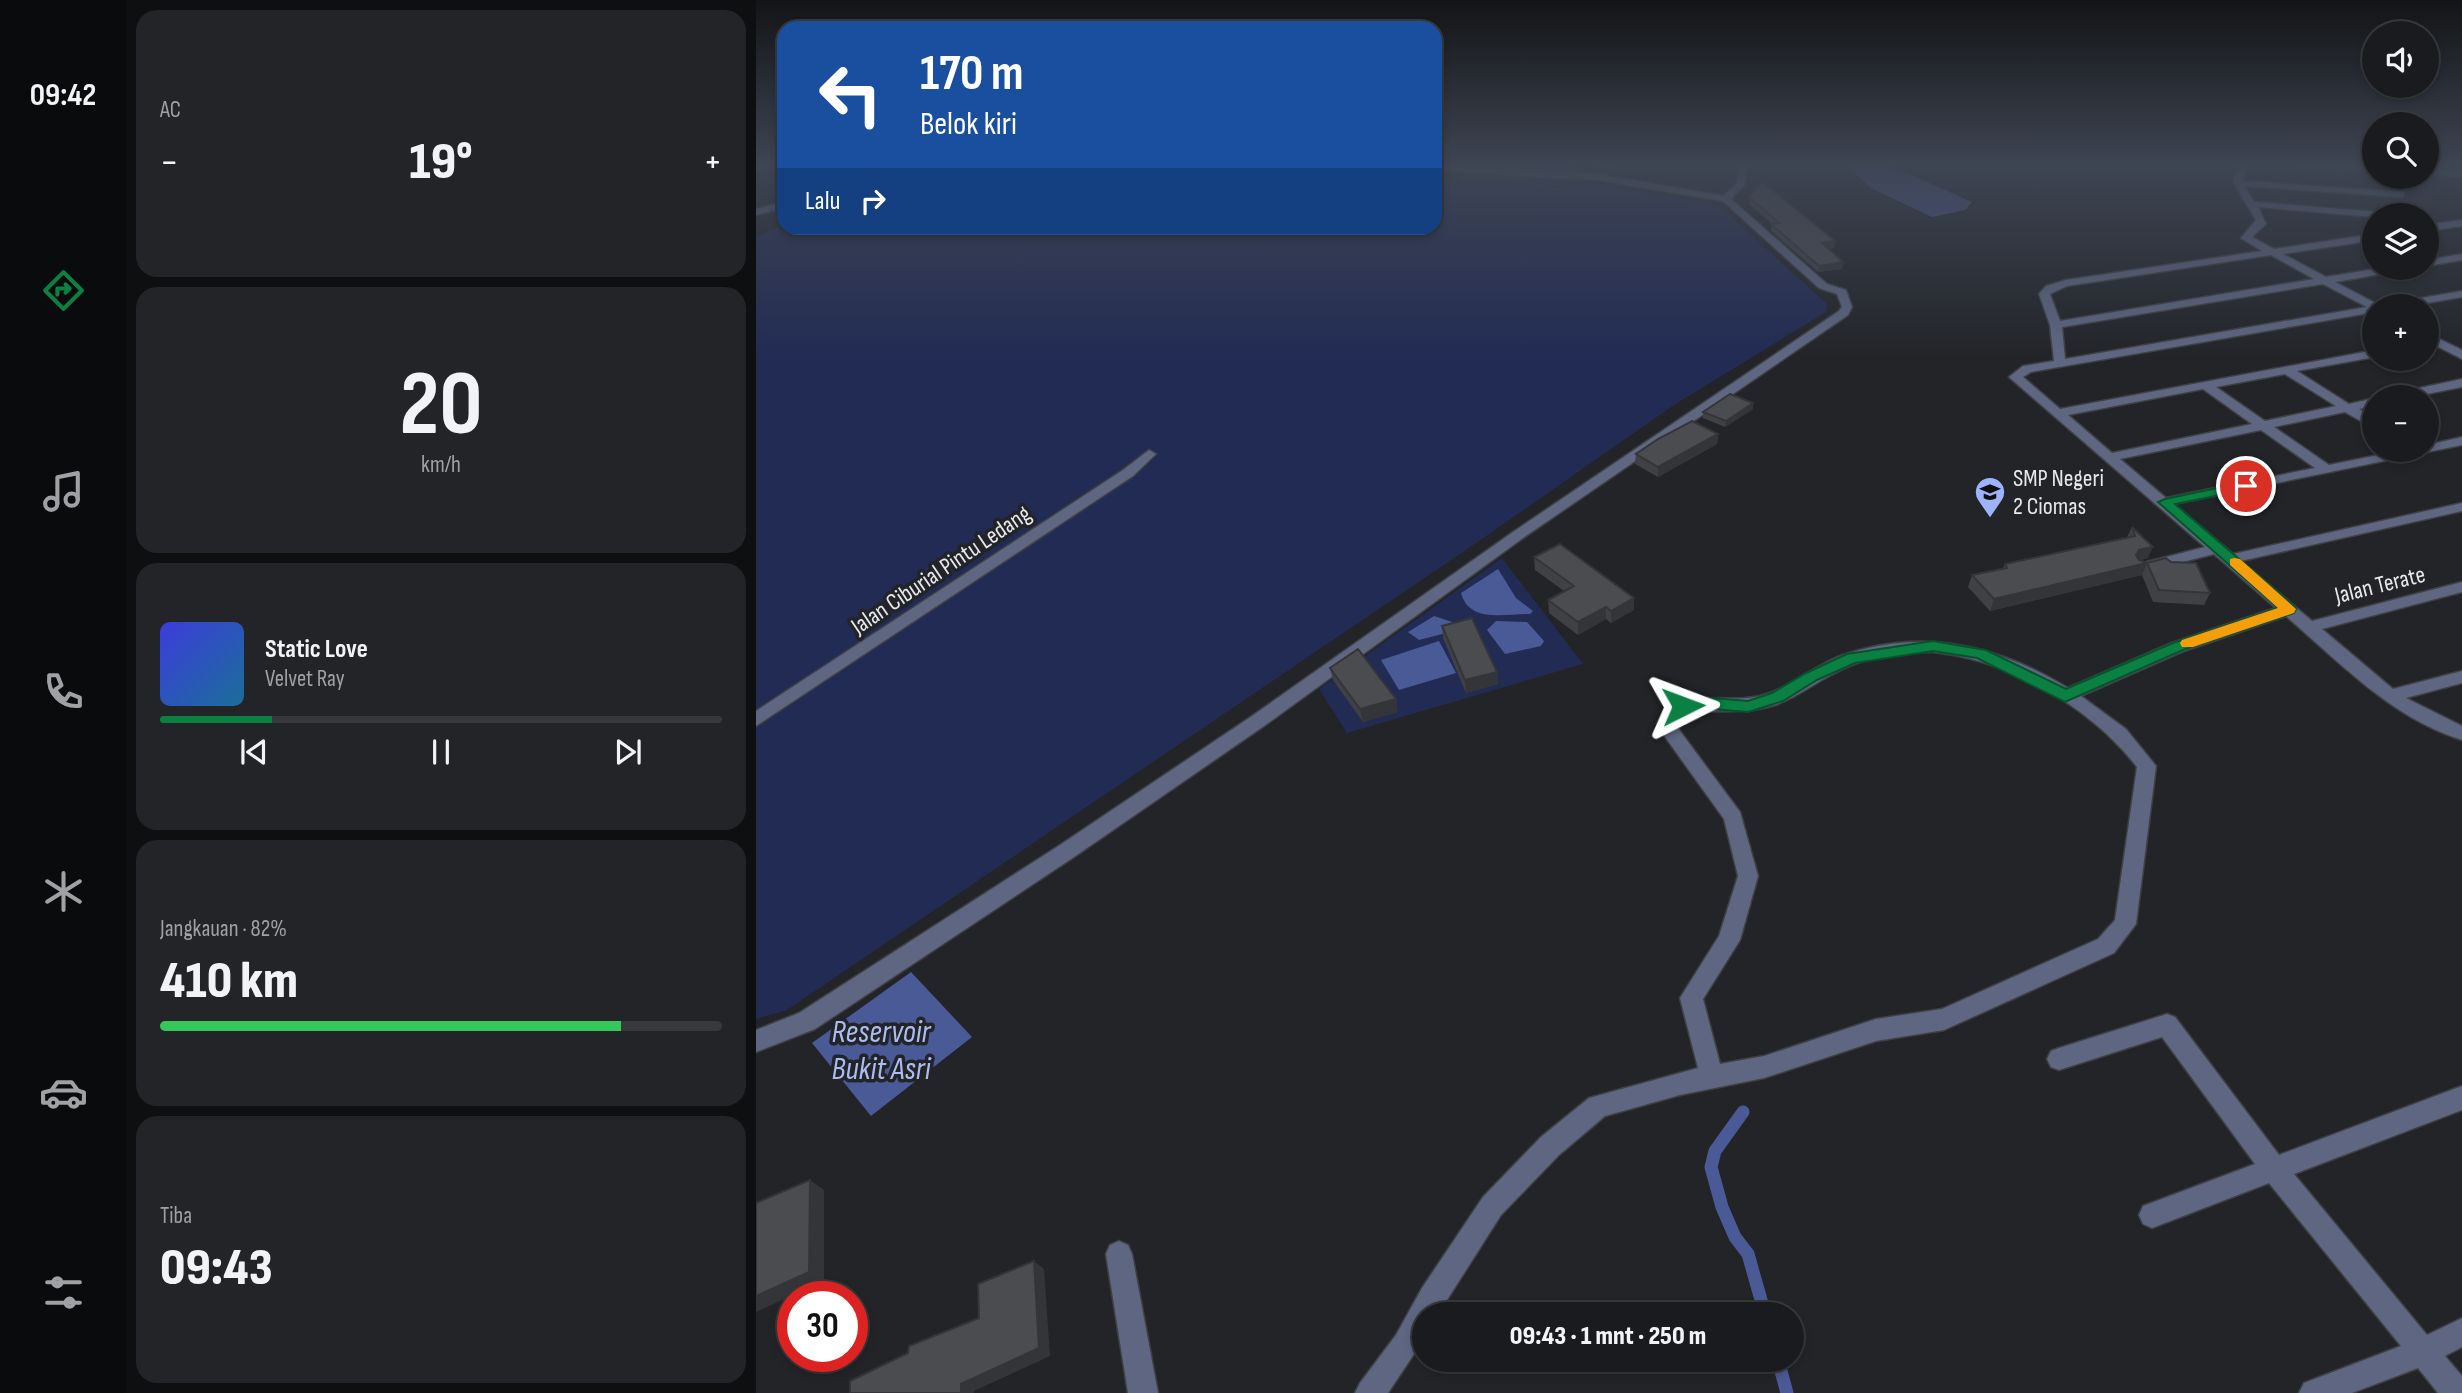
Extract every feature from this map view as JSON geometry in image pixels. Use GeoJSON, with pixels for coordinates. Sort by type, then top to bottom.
{"type":"FeatureCollection","features":[{"type":"Feature","properties":{"kind":"street"},"geometry":{"type":"LineString","coordinates":[[756,1041],[807,1021],[1067,851],[1258,721],[1518,535],[1844,313],[1847,306],[1842,292],[1823,286],[1758,228]]}},
{"type":"Feature","properties":{"kind":"street"},"geometry":{"type":"LineString","coordinates":[[2258,228],[2246,238],[2362,301]]}},
{"type":"Feature","properties":{"kind":"street"},"geometry":{"type":"LineString","coordinates":[[2060,363],[2056,325],[2044,294],[2050,288],[2066,283],[2362,239]]}},
{"type":"Feature","properties":{"kind":"street"},"geometry":{"type":"LineString","coordinates":[[2439,261],[2462,257]]}},
{"type":"Feature","properties":{"kind":"street"},"geometry":{"type":"LineString","coordinates":[[2056,325],[2362,274]]}},
{"type":"Feature","properties":{"kind":"street"},"geometry":{"type":"LineString","coordinates":[[2439,298],[2462,294]]}},
{"type":"Feature","properties":{"kind":"street"},"geometry":{"type":"LineString","coordinates":[[2362,310],[2028,369],[2015,377],[2390,696],[2413,711],[2462,733]]}},
{"type":"Feature","properties":{"kind":"street"},"geometry":{"type":"LineString","coordinates":[[2439,339],[2462,337]]}},
{"type":"Feature","properties":{"kind":"street"},"geometry":{"type":"LineString","coordinates":[[2439,344],[2462,355]]}},
{"type":"Feature","properties":{"kind":"street"},"geometry":{"type":"LineString","coordinates":[[2058,413],[2362,356]]}},
{"type":"Feature","properties":{"kind":"street"},"geometry":{"type":"LineString","coordinates":[[2287,370],[2362,417]]}},
{"type":"Feature","properties":{"kind":"street"},"geometry":{"type":"LineString","coordinates":[[2439,388],[2462,383]]}},
{"type":"Feature","properties":{"kind":"street"},"geometry":{"type":"LineString","coordinates":[[2207,386],[2327,470]]}},
{"type":"Feature","properties":{"kind":"street"},"geometry":{"type":"LineString","coordinates":[[2110,457],[2362,405]]}},
{"type":"Feature","properties":{"kind":"street"},"geometry":{"type":"LineString","coordinates":[[2439,446],[2462,441]]}},
{"type":"Feature","properties":{"kind":"street","name":"Jalan Ciburial Pintu Ledang"},"geometry":{"type":"LineString","coordinates":[[756,720],[1128,473],[1149,454]]}},
{"type":"Feature","properties":{"kind":"street"},"geometry":{"type":"LineString","coordinates":[[2165,502],[2365,462]]}},
{"type":"Feature","properties":{"kind":"street"},"geometry":{"type":"LineString","coordinates":[[2141,568],[2459,510]]}},
{"type":"Feature","properties":{"kind":"street","name":"Jalan Terate"},"geometry":{"type":"LineString","coordinates":[[2309,627],[2462,587]]}},
{"type":"Feature","properties":{"kind":"street"},"geometry":{"type":"LineString","coordinates":[[2065,696],[2178,647],[2289,609]]}},
{"type":"Feature","properties":{"kind":"street"},"geometry":{"type":"LineString","coordinates":[[1370,1393],[1406,1345],[1432,1298],[1492,1206],[1550,1146],[1598,1106],[1764,1067],[1876,1030],[1944,1019],[2106,946],[2125,924],[2147,766],[2116,731],[2052,687],[1980,654],[1933,646],[1852,658],[1811,676],[1778,697],[1748,706],[1683,706],[1667,727],[1733,817],[1748,876],[1729,940],[1691,998],[1712,1078]]}},
{"type":"Feature","properties":{"kind":"street"},"geometry":{"type":"LineString","coordinates":[[2390,696],[2462,677]]}},
{"type":"Feature","properties":{"kind":"street"},"geometry":{"type":"LineString","coordinates":[[2059,1059],[2166,1025],[2274,1169],[2457,1393]]}},
{"type":"Feature","properties":{"kind":"street"},"geometry":{"type":"LineString","coordinates":[[2152,1215],[2462,1098]]}},
{"type":"Feature","properties":{"kind":"street"},"geometry":{"type":"LineString","coordinates":[[1119,1254],[1143,1393]]}},
{"type":"Feature","properties":{"kind":"street"},"geometry":{"type":"LineString","coordinates":[[2314,1393],[2423,1352],[2462,1332]]}},
{"type":"Feature","properties":{"kind":"shaded area"},"geometry":{"type":"Polygon","coordinates":[[[775,228],[777,235],[1442,235],[1442,228],[1743,228],[1827,304],[1826,312],[1674,405],[1482,539],[787,1010],[756,1019],[756,237],[775,228]]]}},
{"type":"Feature","properties":{"kind":"shaded area"},"geometry":{"type":"Polygon","coordinates":[[[1502,558],[1583,664],[1347,733],[1319,689],[1502,558]]]}},
{"type":"Feature","properties":{"kind":"water"},"geometry":{"type":"Polygon","coordinates":[[[1498,569],[1516,598],[1533,611],[1530,614],[1489,615],[1479,613],[1465,603],[1461,593],[1498,569]]]}},
{"type":"Feature","properties":{"kind":"water"},"geometry":{"type":"Polygon","coordinates":[[[1434,616],[1455,623],[1454,631],[1419,640],[1408,632],[1434,616]]]}},
{"type":"Feature","properties":{"kind":"water"},"geometry":{"type":"Polygon","coordinates":[[[1496,621],[1527,622],[1544,641],[1541,646],[1505,654],[1487,630],[1496,621]]]}},
{"type":"Feature","properties":{"kind":"water"},"geometry":{"type":"Polygon","coordinates":[[[1439,641],[1456,673],[1399,690],[1381,660],[1439,641]]]}},
{"type":"Feature","properties":{"kind":"water","name":"Reservoir Bukit Asri"},"geometry":{"type":"Polygon","coordinates":[[[911,972],[972,1037],[871,1116],[812,1043],[911,972]]]}},
{"type":"Feature","properties":{"kind":"building"},"geometry":{"type":"Polygon","coordinates":[[[1776,228],[1819,228],[1835,241],[1822,243],[1843,262],[1819,266],[1776,228]]]}},
{"type":"Feature","properties":{"kind":"building"},"geometry":{"type":"Polygon","coordinates":[[[1730,394],[1753,403],[1726,421],[1703,412],[1730,394]]]}},
{"type":"Feature","properties":{"kind":"building"},"geometry":{"type":"Polygon","coordinates":[[[1692,421],[1718,434],[1658,467],[1636,454],[1658,439],[1692,421]]]}},
{"type":"Feature","properties":{"kind":"building"},"geometry":{"type":"Polygon","coordinates":[[[2132,527],[2153,547],[2139,550],[2136,555],[2139,560],[2147,563],[1994,599],[1972,575],[2007,568],[2005,564],[2135,536],[2132,527]]]}},
{"type":"Feature","properties":{"kind":"building"},"geometry":{"type":"Polygon","coordinates":[[[1560,544],[1634,598],[1611,611],[1606,607],[1578,622],[1548,600],[1574,586],[1534,557],[1560,544]]]}},
{"type":"Feature","properties":{"kind":"building"},"geometry":{"type":"Polygon","coordinates":[[[2166,558],[2171,562],[2196,563],[2210,593],[2159,590],[2147,563],[2166,558]]]}},
{"type":"Feature","properties":{"kind":"building"},"geometry":{"type":"Polygon","coordinates":[[[1472,618],[1497,672],[1465,680],[1442,626],[1472,618]]]}},
{"type":"Feature","properties":{"kind":"building"},"geometry":{"type":"Polygon","coordinates":[[[1358,649],[1396,699],[1360,709],[1330,668],[1358,649]]]}},
{"type":"Feature","properties":{"kind":"building"},"geometry":{"type":"Polygon","coordinates":[[[810,1180],[809,1272],[789,1281],[777,1281],[777,1286],[756,1296],[756,1203],[810,1180]]]}},
{"type":"Feature","properties":{"kind":"building"},"geometry":{"type":"Polygon","coordinates":[[[1034,1261],[1039,1348],[961,1384],[961,1393],[850,1393],[850,1381],[908,1353],[909,1346],[979,1318],[978,1284],[1034,1261]]]}},
{"type":"Feature","properties":{"kind":"waterway"},"geometry":{"type":"LineString","coordinates":[[1743,1112],[1715,1151],[1711,1167],[1722,1207],[1735,1237],[1748,1254],[1762,1302]]}},
{"type":"Feature","properties":{"kind":"waterway"},"geometry":{"type":"LineString","coordinates":[[1781,1372],[1787,1393]]}},
{"type":"Feature","properties":{"kind":"slow traffic"},"geometry":{"type":"LineString","coordinates":[[2188,643],[2289,609],[2235,562]]}},
{"type":"Feature","properties":{"kind":"place","name":"SMP Negeri 2 Ciomas"},"geometry":{"type":"Point","coordinates":[1990,519]}},
{"type":"Feature","properties":{"kind":"route"},"geometry":{"type":"LineString","coordinates":[[1683,706],[1748,706],[1778,697],[1811,676],[1852,658],[1933,646],[1980,654],[2052,687],[2065,696],[2178,647],[2289,609],[2165,502],[2246,486]]}}]}
